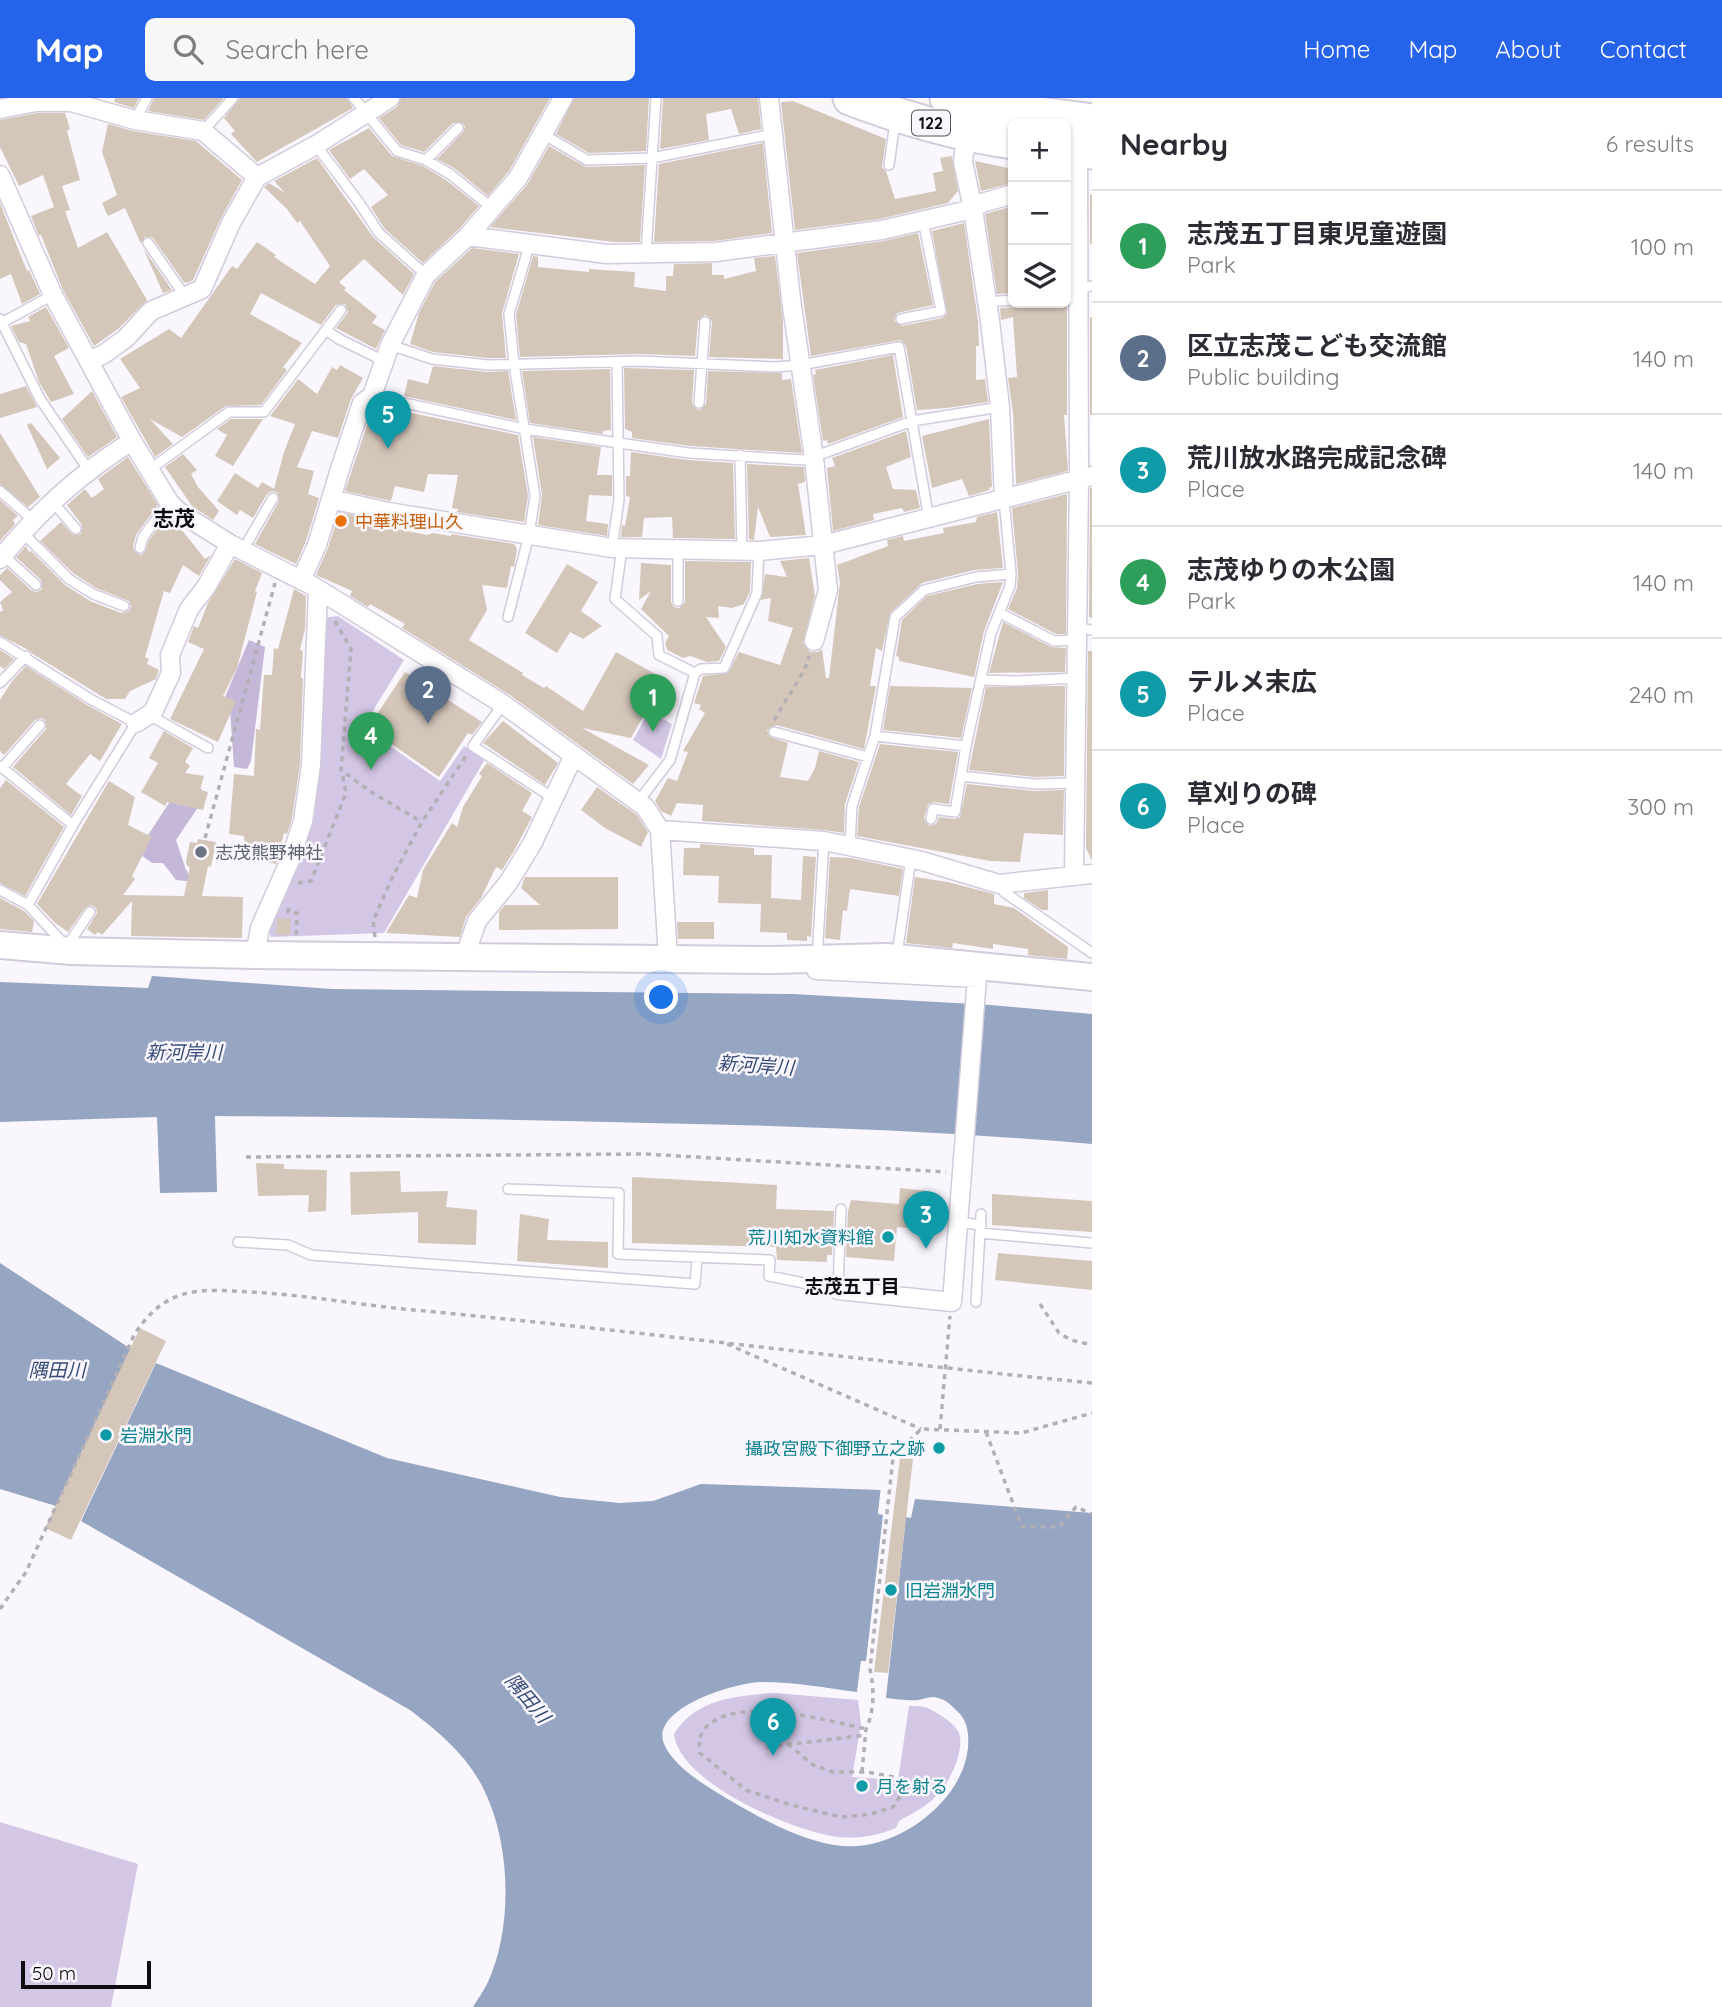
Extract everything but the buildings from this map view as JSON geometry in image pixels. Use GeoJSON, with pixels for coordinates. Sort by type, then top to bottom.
{"type":"FeatureCollection","features":[{"type":"Feature","properties":{"kind":"highway","name":"122"},"geometry":{"type":"LineString","coordinates":[[850,98],[897,115],[982,113],[1008,137]]}},
{"type":"Feature","properties":{"kind":"highway","name":"122"},"geometry":{"type":"LineString","coordinates":[[947,98],[1075,145]]}},
{"type":"Feature","properties":{"kind":"street"},"geometry":{"type":"LineString","coordinates":[[89,361],[126,338],[151,312],[202,289],[235,213],[257,177],[316,145],[390,98]]}},
{"type":"Feature","properties":{"kind":"street"},"geometry":{"type":"LineString","coordinates":[[301,580],[317,545],[362,403],[372,396],[387,353],[426,275],[468,236],[519,178],[563,98]]}},
{"type":"Feature","properties":{"kind":"street"},"geometry":{"type":"LineString","coordinates":[[769,98],[828,590],[814,641]]}},
{"type":"Feature","properties":{"kind":"street"},"geometry":{"type":"LineString","coordinates":[[0,108],[71,100],[99,103],[135,120],[203,131],[257,177]]}},
{"type":"Feature","properties":{"kind":"street"},"geometry":{"type":"LineString","coordinates":[[982,113],[964,152],[963,162],[973,209],[1000,407],[1004,499]]}},
{"type":"Feature","properties":{"kind":"street"},"geometry":{"type":"LineString","coordinates":[[660,830],[850,845],[999,884],[1083,875],[1075,783],[1077,678],[1083,633],[1086,477],[1075,145]]}},
{"type":"Feature","properties":{"kind":"street"},"geometry":{"type":"LineString","coordinates":[[0,175],[5,200],[53,295],[132,441],[169,502],[179,512],[236,547],[301,580],[377,624],[503,704],[645,807],[660,830],[668,957]]}},
{"type":"Feature","properties":{"kind":"street"},"geometry":{"type":"LineString","coordinates":[[468,236],[607,254],[716,252],[882,230],[973,209],[982,202],[1008,195]]}},
{"type":"Feature","properties":{"kind":"street"},"geometry":{"type":"LineString","coordinates":[[2,556],[52,501],[88,469],[132,441]]}},
{"type":"Feature","properties":{"kind":"street"},"geometry":{"type":"LineString","coordinates":[[331,499],[388,512],[617,548],[750,551],[822,545],[1086,477]]}},
{"type":"Feature","properties":{"kind":"street"},"geometry":{"type":"LineString","coordinates":[[142,719],[153,712],[171,673],[170,655],[189,609],[236,547]]}},
{"type":"Feature","properties":{"kind":"street"},"geometry":{"type":"LineString","coordinates":[[255,954],[260,928],[290,860],[303,821],[311,765],[318,591]]}},
{"type":"Feature","properties":{"kind":"street"},"geometry":{"type":"LineString","coordinates":[[465,956],[477,920],[508,883],[532,844],[574,755]]}},
{"type":"Feature","properties":{"kind":"street"},"geometry":{"type":"LineString","coordinates":[[0,945],[71,951],[255,954],[773,960],[896,958],[1092,977]]}},
{"type":"Feature","properties":{"kind":"street"},"geometry":{"type":"LineString","coordinates":[[773,960],[817,970],[976,978],[1092,989]]}},
{"type":"Feature","properties":{"kind":"street"},"geometry":{"type":"LineString","coordinates":[[838,1290],[952,1302],[976,978]]}},
{"type":"Feature","properties":{"kind":"lane"},"geometry":{"type":"LineString","coordinates":[[135,120],[147,98]]}},
{"type":"Feature","properties":{"kind":"lane"},"geometry":{"type":"LineString","coordinates":[[203,131],[233,98]]}},
{"type":"Feature","properties":{"kind":"lane"},"geometry":{"type":"LineString","coordinates":[[354,98],[397,151],[426,160],[450,174],[492,208]]}},
{"type":"Feature","properties":{"kind":"lane"},"geometry":{"type":"LineString","coordinates":[[646,253],[656,98]]}},
{"type":"Feature","properties":{"kind":"lane"},"geometry":{"type":"LineString","coordinates":[[889,165],[891,138],[897,115]]}},
{"type":"Feature","properties":{"kind":"lane"},"geometry":{"type":"LineString","coordinates":[[426,160],[458,128]]}},
{"type":"Feature","properties":{"kind":"lane"},"geometry":{"type":"LineString","coordinates":[[543,134],[587,160],[652,158],[773,134]]}},
{"type":"Feature","properties":{"kind":"lane"},"geometry":{"type":"LineString","coordinates":[[316,145],[379,233],[426,275]]}},
{"type":"Feature","properties":{"kind":"lane"},"geometry":{"type":"LineString","coordinates":[[901,319],[941,311],[923,220]]}},
{"type":"Feature","properties":{"kind":"lane"},"geometry":{"type":"LineString","coordinates":[[148,243],[186,296]]}},
{"type":"Feature","properties":{"kind":"lane"},"geometry":{"type":"LineString","coordinates":[[508,617],[536,496],[514,365],[509,314],[529,246]]}},
{"type":"Feature","properties":{"kind":"lane"},"geometry":{"type":"LineString","coordinates":[[53,295],[1,321],[40,399],[88,469]]}},
{"type":"Feature","properties":{"kind":"lane"},"geometry":{"type":"LineString","coordinates":[[987,302],[1008,300]]}},
{"type":"Feature","properties":{"kind":"lane"},"geometry":{"type":"LineString","coordinates":[[149,470],[229,412],[264,412],[341,310]]}},
{"type":"Feature","properties":{"kind":"lane"},"geometry":{"type":"LineString","coordinates":[[699,403],[705,322]]}},
{"type":"Feature","properties":{"kind":"lane"},"geometry":{"type":"LineString","coordinates":[[327,331],[339,340],[387,353],[488,365],[617,362],[775,367],[801,365],[899,347],[929,519]]}},
{"type":"Feature","properties":{"kind":"lane"},"geometry":{"type":"LineString","coordinates":[[617,362],[619,500],[615,599],[657,636],[659,655],[695,673]]}},
{"type":"Feature","properties":{"kind":"lane"},"geometry":{"type":"LineString","coordinates":[[372,396],[525,429],[619,443],[681,452],[805,460],[912,421],[1000,407]]}},
{"type":"Feature","properties":{"kind":"lane"},"geometry":{"type":"LineString","coordinates":[[638,802],[670,760],[695,673],[701,669],[724,668],[757,593],[740,455]]}},
{"type":"Feature","properties":{"kind":"lane"},"geometry":{"type":"LineString","coordinates":[[0,491],[69,579],[93,594],[124,606]]}},
{"type":"Feature","properties":{"kind":"lane"},"geometry":{"type":"LineString","coordinates":[[236,547],[273,498]]}},
{"type":"Feature","properties":{"kind":"lane"},"geometry":{"type":"LineString","coordinates":[[930,819],[933,809],[955,812],[966,746],[991,633],[1010,586],[1004,499]]}},
{"type":"Feature","properties":{"kind":"lane"},"geometry":{"type":"LineString","coordinates":[[52,501],[76,529]]}},
{"type":"Feature","properties":{"kind":"lane"},"geometry":{"type":"LineString","coordinates":[[141,548],[143,537],[169,502]]}},
{"type":"Feature","properties":{"kind":"lane"},"geometry":{"type":"LineString","coordinates":[[678,550],[678,601]]}},
{"type":"Feature","properties":{"kind":"lane"},"geometry":{"type":"LineString","coordinates":[[2,556],[36,585]]}},
{"type":"Feature","properties":{"kind":"lane"},"geometry":{"type":"LineString","coordinates":[[850,845],[852,806],[875,736],[895,617],[925,590],[976,577],[1011,573]]}},
{"type":"Feature","properties":{"kind":"lane"},"geometry":{"type":"LineString","coordinates":[[1000,613],[1054,641],[1083,633]]}},
{"type":"Feature","properties":{"kind":"lane"},"geometry":{"type":"LineString","coordinates":[[0,642],[92,700],[208,748]]}},
{"type":"Feature","properties":{"kind":"lane"},"geometry":{"type":"LineString","coordinates":[[0,683],[26,656]]}},
{"type":"Feature","properties":{"kind":"lane"},"geometry":{"type":"LineString","coordinates":[[981,680],[1077,678]]}},
{"type":"Feature","properties":{"kind":"lane"},"geometry":{"type":"LineString","coordinates":[[503,704],[473,746],[553,798]]}},
{"type":"Feature","properties":{"kind":"lane"},"geometry":{"type":"LineString","coordinates":[[28,905],[131,727],[142,719]]}},
{"type":"Feature","properties":{"kind":"lane"},"geometry":{"type":"LineString","coordinates":[[40,725],[1,767],[73,825]]}},
{"type":"Feature","properties":{"kind":"lane"},"geometry":{"type":"LineString","coordinates":[[774,732],[868,757]]}},
{"type":"Feature","properties":{"kind":"lane"},"geometry":{"type":"LineString","coordinates":[[875,736],[966,746]]}},
{"type":"Feature","properties":{"kind":"lane"},"geometry":{"type":"LineString","coordinates":[[961,776],[1035,784],[1075,783]]}},
{"type":"Feature","properties":{"kind":"lane"},"geometry":{"type":"LineString","coordinates":[[817,958],[824,841]]}},
{"type":"Feature","properties":{"kind":"lane"},"geometry":{"type":"LineString","coordinates":[[896,958],[911,859]]}},
{"type":"Feature","properties":{"kind":"lane"},"geometry":{"type":"LineString","coordinates":[[999,884],[1004,892],[1092,953]]}},
{"type":"Feature","properties":{"kind":"lane"},"geometry":{"type":"LineString","coordinates":[[0,890],[28,905],[71,951]]}},
{"type":"Feature","properties":{"kind":"lane"},"geometry":{"type":"LineString","coordinates":[[71,951],[71,940],[90,912]]}},
{"type":"Feature","properties":{"kind":"lane"},"geometry":{"type":"LineString","coordinates":[[508,1189],[620,1193],[618,1254],[770,1260],[769,1276],[838,1290],[841,1209]]}},
{"type":"Feature","properties":{"kind":"lane"},"geometry":{"type":"LineString","coordinates":[[976,1302],[981,1214]]}},
{"type":"Feature","properties":{"kind":"lane"},"geometry":{"type":"LineString","coordinates":[[958,1222],[981,1229],[1092,1243]]}},
{"type":"Feature","properties":{"kind":"lane"},"geometry":{"type":"LineString","coordinates":[[238,1242],[288,1245],[312,1255],[695,1284],[697,1259]]}},
{"type":"Feature","properties":{"kind":"path"},"geometry":{"type":"LineString","coordinates":[[205,838],[279,568]]}},
{"type":"Feature","properties":{"kind":"path"},"geometry":{"type":"LineString","coordinates":[[773,721],[805,668],[814,641]]}},
{"type":"Feature","properties":{"kind":"path"},"geometry":{"type":"LineString","coordinates":[[294,884],[311,880],[346,793],[341,770],[351,649]]}},
{"type":"Feature","properties":{"kind":"path"},"geometry":{"type":"LineString","coordinates":[[377,955],[373,921],[422,822],[473,746]]}},
{"type":"Feature","properties":{"kind":"path"},"geometry":{"type":"LineString","coordinates":[[341,770],[371,792],[422,822]]}},
{"type":"Feature","properties":{"kind":"path"},"geometry":{"type":"LineString","coordinates":[[290,902],[288,912],[298,913],[295,954]]}},
{"type":"Feature","properties":{"kind":"path"},"geometry":{"type":"LineString","coordinates":[[246,1157],[645,1154],[962,1171]]}},
{"type":"Feature","properties":{"kind":"path"},"geometry":{"type":"LineString","coordinates":[[0,1609],[26,1572],[135,1333],[158,1305],[194,1292],[276,1293],[380,1307],[721,1342],[946,1369],[1092,1382]]}},
{"type":"Feature","properties":{"kind":"path"},"geometry":{"type":"LineString","coordinates":[[940,1429],[952,1302]]}},
{"type":"Feature","properties":{"kind":"path"},"geometry":{"type":"LineString","coordinates":[[1040,1304],[1059,1333],[1071,1340],[1092,1345]]}},
{"type":"Feature","properties":{"kind":"path"},"geometry":{"type":"LineString","coordinates":[[721,1342],[921,1429],[1021,1433],[1092,1413]]}},
{"type":"Feature","properties":{"kind":"path"},"geometry":{"type":"LineString","coordinates":[[862,1772],[866,1729],[870,1722],[874,1688],[870,1669],[893,1458],[921,1429]]}},
{"type":"Feature","properties":{"kind":"path"},"geometry":{"type":"LineString","coordinates":[[986,1432],[1022,1527],[1059,1527],[1076,1507],[1092,1514]]}},
{"type":"Feature","properties":{"kind":"path"},"geometry":{"type":"LineString","coordinates":[[788,1744],[813,1765],[833,1772],[862,1772],[900,1778],[901,1795],[893,1807],[871,1814],[841,1817],[746,1790],[700,1753],[699,1739],[710,1722],[738,1712],[787,1712],[866,1729]]}},
{"type":"Feature","properties":{"kind":"path"},"geometry":{"type":"LineString","coordinates":[[767,1747],[866,1735]]}},
{"type":"Feature","properties":{"kind":"shaded area"},"geometry":{"type":"Polygon","coordinates":[[[338,616],[404,660],[363,727],[440,781],[464,746],[485,759],[384,933],[271,937],[268,929],[315,815],[325,656],[322,618],[338,616]]]}},
{"type":"Feature","properties":{"kind":"shaded area"},"geometry":{"type":"Polygon","coordinates":[[[249,640],[265,647],[251,761],[247,769],[234,767],[230,709],[223,702],[249,640]]]}},
{"type":"Feature","properties":{"kind":"shaded area"},"geometry":{"type":"Polygon","coordinates":[[[649,711],[672,724],[661,759],[633,740],[649,711]]]}},
{"type":"Feature","properties":{"kind":"shaded area"},"geometry":{"type":"Polygon","coordinates":[[[191,779],[204,792],[197,809],[176,840],[186,870],[195,882],[176,880],[163,863],[152,863],[137,852],[182,783],[191,779]]]}},
{"type":"Feature","properties":{"kind":"shaded area"},"geometry":{"type":"Polygon","coordinates":[[[775,1693],[858,1700],[861,1724],[852,1777],[898,1780],[909,1706],[929,1709],[953,1725],[959,1733],[960,1748],[948,1781],[935,1798],[899,1821],[896,1828],[867,1836],[846,1838],[819,1833],[795,1826],[741,1802],[716,1787],[696,1770],[681,1752],[674,1734],[683,1722],[705,1706],[747,1695],[775,1693]]]}},
{"type":"Feature","properties":{"kind":"shaded area"},"geometry":{"type":"Polygon","coordinates":[[[0,1822],[138,1864],[111,2007],[0,2007],[0,1822]]]}},
{"type":"Feature","properties":{"kind":"water","name":"新河岸川"},"geometry":{"type":"Polygon","coordinates":[[[152,976],[332,989],[793,994],[991,1005],[1092,1014],[1092,1144],[926,1132],[759,1126],[215,1116],[217,1192],[160,1193],[157,1117],[0,1122],[0,982],[148,988],[152,976]]]}},
{"type":"Feature","properties":{"kind":"water","name":"隅田川"},"geometry":{"type":"Polygon","coordinates":[[[0,1263],[131,1349],[56,1506],[0,1489],[0,1263]]]}},
{"type":"Feature","properties":{"kind":"water"},"geometry":{"type":"Polygon","coordinates":[[[156,1363],[387,1458],[560,1497],[620,1503],[653,1501],[701,1484],[881,1490],[878,1514],[884,1514],[876,1663],[861,1661],[857,1692],[786,1683],[750,1683],[715,1692],[680,1709],[668,1720],[663,1733],[665,1746],[678,1764],[708,1787],[780,1827],[827,1844],[857,1846],[876,1843],[912,1827],[944,1800],[964,1766],[968,1748],[967,1729],[964,1720],[952,1706],[935,1697],[921,1700],[886,1698],[906,1517],[911,1518],[915,1499],[1092,1513],[1092,2007],[473,2007],[487,1984],[495,1962],[505,1914],[506,1888],[500,1837],[494,1814],[478,1779],[462,1756],[410,1710],[81,1521],[156,1363]]]}},
{"type":"Feature","properties":{"kind":"pier"},"geometry":{"type":"Polygon","coordinates":[[[881,1486],[884,1490],[882,1511],[893,1514],[875,1667],[864,1665],[860,1692],[857,1695],[861,1661],[866,1661],[883,1515],[878,1514],[881,1486]]]}},
{"type":"Feature","properties":{"kind":"place","name":"テルメ末広"},"geometry":{"type":"Point","coordinates":[388,449]}},
{"type":"Feature","properties":{"kind":"place","name":"中華料理山久"},"geometry":{"type":"Point","coordinates":[341,521]}},
{"type":"Feature","properties":{"kind":"place","name":"区立志茂こども交流館"},"geometry":{"type":"Point","coordinates":[428,724]}},
{"type":"Feature","properties":{"kind":"place","name":"志茂五丁目東児童遊園"},"geometry":{"type":"Point","coordinates":[653,732]}},
{"type":"Feature","properties":{"kind":"place","name":"志茂ゆりの木公園"},"geometry":{"type":"Point","coordinates":[371,770]}},
{"type":"Feature","properties":{"kind":"place","name":"志茂熊野神社"},"geometry":{"type":"Point","coordinates":[201,852]}},
{"type":"Feature","properties":{"kind":"place","name":"荒川知水資料館"},"geometry":{"type":"Point","coordinates":[888,1237]}},
{"type":"Feature","properties":{"kind":"place","name":"荒川放水路完成記念碑"},"geometry":{"type":"Point","coordinates":[926,1249]}},
{"type":"Feature","properties":{"kind":"place","name":"岩淵水門"},"geometry":{"type":"Point","coordinates":[106,1435]}},
{"type":"Feature","properties":{"kind":"place","name":"攝政宮殿下御野立之跡"},"geometry":{"type":"Point","coordinates":[939,1448]}},
{"type":"Feature","properties":{"kind":"place","name":"旧岩淵水門"},"geometry":{"type":"Point","coordinates":[891,1590]}},
{"type":"Feature","properties":{"kind":"place","name":"草刈りの碑"},"geometry":{"type":"Point","coordinates":[773,1756]}},
{"type":"Feature","properties":{"kind":"place","name":"月を射る"},"geometry":{"type":"Point","coordinates":[862,1786]}},
{"type":"Feature","properties":{"kind":"district","name":"志茂"},"geometry":{"type":"Point","coordinates":[174,518]}},
{"type":"Feature","properties":{"kind":"district","name":"志茂五丁目"},"geometry":{"type":"Point","coordinates":[852,1286]}}]}
